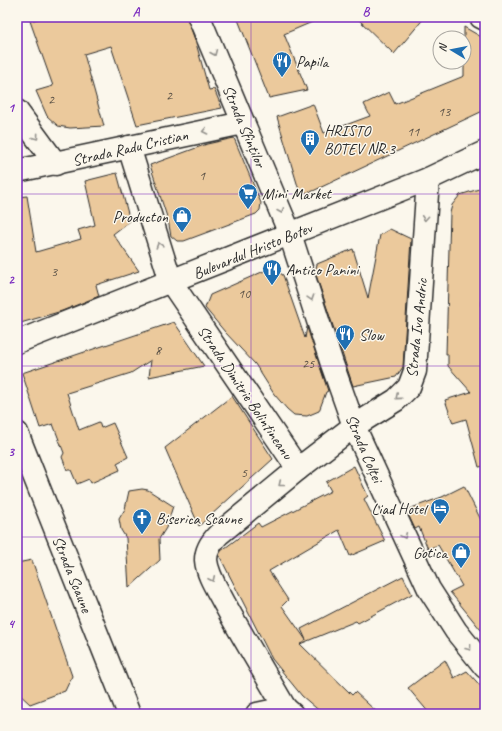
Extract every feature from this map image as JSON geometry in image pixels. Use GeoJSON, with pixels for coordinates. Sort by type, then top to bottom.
{"type":"FeatureCollection","features":[{"type":"Feature","properties":{"kind":"street","name":"Strada Sfinților"},"geometry":{"type":"LineString","coordinates":[[199,17],[290,234]]}},
{"type":"Feature","properties":{"kind":"street"},"geometry":{"type":"LineString","coordinates":[[481,17],[485,19]]}},
{"type":"Feature","properties":{"kind":"street"},"geometry":{"type":"LineString","coordinates":[[17,111],[56,164]]}},
{"type":"Feature","properties":{"kind":"street","name":"Strada Radu Cristian"},"geometry":{"type":"LineString","coordinates":[[17,171],[56,164],[243,122]]}},
{"type":"Feature","properties":{"kind":"street","name":"Strada Dimitrie Bolintineanu"},"geometry":{"type":"LineString","coordinates":[[129,147],[171,282],[298,470],[219,534],[212,541],[206,560],[210,575],[227,608],[288,711]]}},
{"type":"Feature","properties":{"kind":"street","name":"Bulevardul Hristo Botev"},"geometry":{"type":"LineString","coordinates":[[17,342],[428,179],[485,152]]}},
{"type":"Feature","properties":{"kind":"street","name":"Strada Ivo Andric"},"geometry":{"type":"LineString","coordinates":[[298,470],[354,426],[400,395],[409,387],[414,371],[428,179]]}},
{"type":"Feature","properties":{"kind":"street","name":"Strada Colței"},"geometry":{"type":"LineString","coordinates":[[290,234],[332,364],[354,426],[429,589],[456,631],[485,667]]}},
{"type":"Feature","properties":{"kind":"street","name":"Strada Scaune"},"geometry":{"type":"LineString","coordinates":[[17,433],[129,714]]}},
{"type":"Feature","properties":{"kind":"street"},"geometry":{"type":"LineString","coordinates":[[258,714],[288,711]]}},
{"type":"Feature","properties":{"kind":"building"},"geometry":{"type":"Polygon","coordinates":[[[45,17],[187,17],[209,90],[214,89],[222,108],[137,125],[111,46],[84,54],[104,126],[70,128],[58,126],[47,116],[36,91],[53,86],[30,21],[45,17]]]}},
{"type":"Feature","properties":{"kind":"building"},"geometry":{"type":"Polygon","coordinates":[[[237,17],[324,17],[284,34],[307,90],[269,98],[237,17]]]}},
{"type":"Feature","properties":{"kind":"building"},"geometry":{"type":"Polygon","coordinates":[[[356,17],[425,17],[394,54],[356,17]]]}},
{"type":"Feature","properties":{"kind":"building"},"geometry":{"type":"Polygon","coordinates":[[[472,32],[485,39],[485,110],[313,191],[306,193],[299,190],[277,117],[313,104],[324,133],[370,116],[364,104],[389,92],[395,104],[464,76],[464,70],[472,70],[472,32]]]}},
{"type":"Feature","properties":{"kind":"building"},"geometry":{"type":"Polygon","coordinates":[[[234,138],[261,203],[260,210],[256,214],[184,241],[177,241],[171,236],[168,220],[150,165],[207,144],[234,138]]]}},
{"type":"Feature","properties":{"kind":"building"},"geometry":{"type":"Polygon","coordinates":[[[117,173],[130,221],[113,234],[139,271],[96,285],[99,296],[62,311],[17,324],[17,197],[27,196],[36,252],[81,239],[78,230],[95,225],[85,181],[117,173]]]}},
{"type":"Feature","properties":{"kind":"building"},"geometry":{"type":"Polygon","coordinates":[[[485,187],[485,290],[482,290],[482,331],[485,332],[485,466],[479,467],[466,419],[453,423],[445,400],[471,392],[448,366],[448,354],[446,354],[450,213],[452,205],[460,195],[485,187]]]}},
{"type":"Feature","properties":{"kind":"building"},"geometry":{"type":"Polygon","coordinates":[[[390,229],[411,239],[403,367],[396,377],[353,386],[315,272],[317,264],[353,249],[368,298],[380,235],[390,229]]]}},
{"type":"Feature","properties":{"kind":"building"},"geometry":{"type":"Polygon","coordinates":[[[271,268],[283,275],[305,338],[307,327],[328,391],[326,392],[319,411],[307,416],[294,415],[287,409],[274,394],[255,364],[205,308],[210,295],[271,268]]]}},
{"type":"Feature","properties":{"kind":"building"},"geometry":{"type":"Polygon","coordinates":[[[174,322],[204,366],[149,377],[151,360],[131,373],[67,393],[79,430],[99,422],[101,428],[113,423],[128,457],[117,463],[120,470],[91,483],[89,479],[77,484],[71,470],[67,470],[62,457],[64,453],[53,424],[40,428],[22,373],[174,322]]]}},
{"type":"Feature","properties":{"kind":"building"},"geometry":{"type":"Polygon","coordinates":[[[232,396],[273,459],[199,526],[165,448],[232,396]]]}},
{"type":"Feature","properties":{"kind":"building"},"geometry":{"type":"Polygon","coordinates":[[[354,466],[368,496],[364,499],[385,541],[350,556],[339,530],[269,571],[288,600],[282,606],[306,640],[301,629],[403,576],[412,594],[358,623],[356,621],[300,644],[352,695],[355,692],[379,714],[323,714],[302,696],[272,659],[219,555],[221,551],[258,523],[261,527],[331,491],[326,482],[354,466]]]}},
{"type":"Feature","properties":{"kind":"building"},"geometry":{"type":"Polygon","coordinates":[[[464,486],[485,528],[485,635],[450,592],[462,586],[438,545],[428,549],[419,527],[415,529],[406,510],[442,497],[464,486]]]}},
{"type":"Feature","properties":{"kind":"building","name":"Biserica Scaune"},"geometry":{"type":"Polygon","coordinates":[[[142,489],[148,490],[173,506],[166,528],[159,539],[160,560],[129,588],[126,538],[121,530],[119,519],[125,509],[129,491],[142,489]]]}},
{"type":"Feature","properties":{"kind":"building"},"geometry":{"type":"Polygon","coordinates":[[[32,560],[72,676],[65,691],[30,704],[17,692],[17,563],[32,560]]]}},
{"type":"Feature","properties":{"kind":"building"},"geometry":{"type":"Polygon","coordinates":[[[445,660],[454,678],[467,671],[485,691],[485,714],[430,714],[408,688],[445,660]]]}},
{"type":"Feature","properties":{"kind":"tram line"},"geometry":{"type":"LineString","coordinates":[[472,17],[485,24]]}},
{"type":"Feature","properties":{"kind":"place","name":"Papila"},"geometry":{"type":"Point","coordinates":[282,78]}},
{"type":"Feature","properties":{"kind":"place","name":"HRISTO BOTEV NR.3"},"geometry":{"type":"Point","coordinates":[310,156]}},
{"type":"Feature","properties":{"kind":"place","name":"Mini Market"},"geometry":{"type":"Point","coordinates":[248,210]}},
{"type":"Feature","properties":{"kind":"place","name":"Producton"},"geometry":{"type":"Point","coordinates":[182,233]}},
{"type":"Feature","properties":{"kind":"place","name":"Antico Panini"},"geometry":{"type":"Point","coordinates":[272,286]}},
{"type":"Feature","properties":{"kind":"place","name":"Slow"},"geometry":{"type":"Point","coordinates":[345,351]}},
{"type":"Feature","properties":{"kind":"place","name":"Liad Hotel"},"geometry":{"type":"Point","coordinates":[440,525]}},
{"type":"Feature","properties":{"kind":"place","name":"Biserica Scaune"},"geometry":{"type":"Point","coordinates":[142,535]}},
{"type":"Feature","properties":{"kind":"place","name":"Gotica"},"geometry":{"type":"Point","coordinates":[461,569]}}]}
